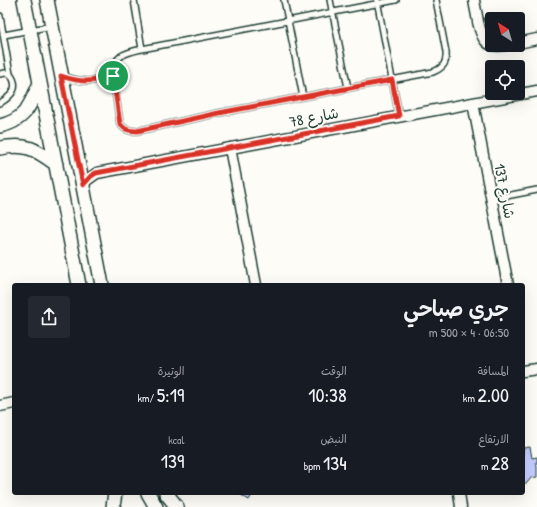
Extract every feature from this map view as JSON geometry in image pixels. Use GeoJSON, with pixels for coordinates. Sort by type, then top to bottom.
{"type":"FeatureCollection","features":[{"type":"Feature","properties":{"kind":"street"},"geometry":{"type":"LineString","coordinates":[[24,0],[80,283]]}},
{"type":"Feature","properties":{"kind":"street"},"geometry":{"type":"LineString","coordinates":[[47,0],[102,283]]}},
{"type":"Feature","properties":{"kind":"street"},"geometry":{"type":"LineString","coordinates":[[474,0],[482,37],[485,41]]}},
{"type":"Feature","properties":{"kind":"street"},"geometry":{"type":"LineString","coordinates":[[525,41],[537,39]]}},
{"type":"Feature","properties":{"kind":"street"},"geometry":{"type":"LineString","coordinates":[[0,126],[9,124],[26,112],[40,83]]}},
{"type":"Feature","properties":{"kind":"street","name":"شارع 78"},"geometry":{"type":"LineString","coordinates":[[96,173],[537,91]]}},
{"type":"Feature","properties":{"kind":"street","name":"شارع 137"},"geometry":{"type":"LineString","coordinates":[[473,103],[508,283]]}},
{"type":"Feature","properties":{"kind":"street"},"geometry":{"type":"LineString","coordinates":[[0,148],[22,146],[34,150],[56,164]]}},
{"type":"Feature","properties":{"kind":"street"},"geometry":{"type":"LineString","coordinates":[[230,148],[256,283]]}},
{"type":"Feature","properties":{"kind":"street"},"geometry":{"type":"LineString","coordinates":[[79,167],[96,173]]}},
{"type":"Feature","properties":{"kind":"street"},"geometry":{"type":"LineString","coordinates":[[83,185],[96,173]]}},
{"type":"Feature","properties":{"kind":"street"},"geometry":{"type":"LineString","coordinates":[[525,369],[537,368]]}},
{"type":"Feature","properties":{"kind":"street"},"geometry":{"type":"LineString","coordinates":[[0,406],[12,403]]}},
{"type":"Feature","properties":{"kind":"street"},"geometry":{"type":"LineString","coordinates":[[113,507],[115,495]]}},
{"type":"Feature","properties":{"kind":"street"},"geometry":{"type":"LineString","coordinates":[[149,495],[156,507]]}},
{"type":"Feature","properties":{"kind":"street"},"geometry":{"type":"LineString","coordinates":[[168,495],[177,507]]}},
{"type":"Feature","properties":{"kind":"street"},"geometry":{"type":"LineString","coordinates":[[459,495],[461,507]]}},
{"type":"Feature","properties":{"kind":"lane"},"geometry":{"type":"LineString","coordinates":[[134,0],[142,49]]}},
{"type":"Feature","properties":{"kind":"lane"},"geometry":{"type":"LineString","coordinates":[[284,0],[303,97]]}},
{"type":"Feature","properties":{"kind":"lane"},"geometry":{"type":"LineString","coordinates":[[330,0],[348,88]]}},
{"type":"Feature","properties":{"kind":"lane"},"geometry":{"type":"LineString","coordinates":[[396,0],[377,2],[126,53],[120,56],[115,62],[113,68],[120,124],[124,129],[137,131],[219,113],[439,70],[447,59],[436,0]]}},
{"type":"Feature","properties":{"kind":"lane"},"geometry":{"type":"LineString","coordinates":[[377,2],[399,116]]}},
{"type":"Feature","properties":{"kind":"lane"},"geometry":{"type":"LineString","coordinates":[[0,16],[10,74],[14,79],[15,86],[7,99],[0,104]]}},
{"type":"Feature","properties":{"kind":"lane"},"geometry":{"type":"LineString","coordinates":[[4,36],[52,26]]}},
{"type":"Feature","properties":{"kind":"lane"},"geometry":{"type":"LineString","coordinates":[[0,74],[10,74]]}},
{"type":"Feature","properties":{"kind":"lane"},"geometry":{"type":"LineString","coordinates":[[61,76],[73,80],[86,81],[98,80],[113,76]]}},
{"type":"Feature","properties":{"kind":"lane"},"geometry":{"type":"LineString","coordinates":[[501,197],[537,190]]}},
{"type":"Feature","properties":{"kind":"building"},"geometry":{"type":"Polygon","coordinates":[[[530,447],[532,458],[537,457],[537,477],[531,478],[527,483],[525,483],[525,448],[530,447]]]}},
{"type":"Feature","properties":{"kind":"building"},"geometry":{"type":"Polygon","coordinates":[[[241,495],[252,495],[249,500],[241,495]]]}},
{"type":"Feature","properties":{"kind":"route"},"geometry":{"type":"LineString","coordinates":[[61,76],[73,80],[86,81],[98,80],[113,76],[120,124],[124,129],[131,131],[392,80],[399,116],[96,173],[83,185],[61,76]]}}]}
